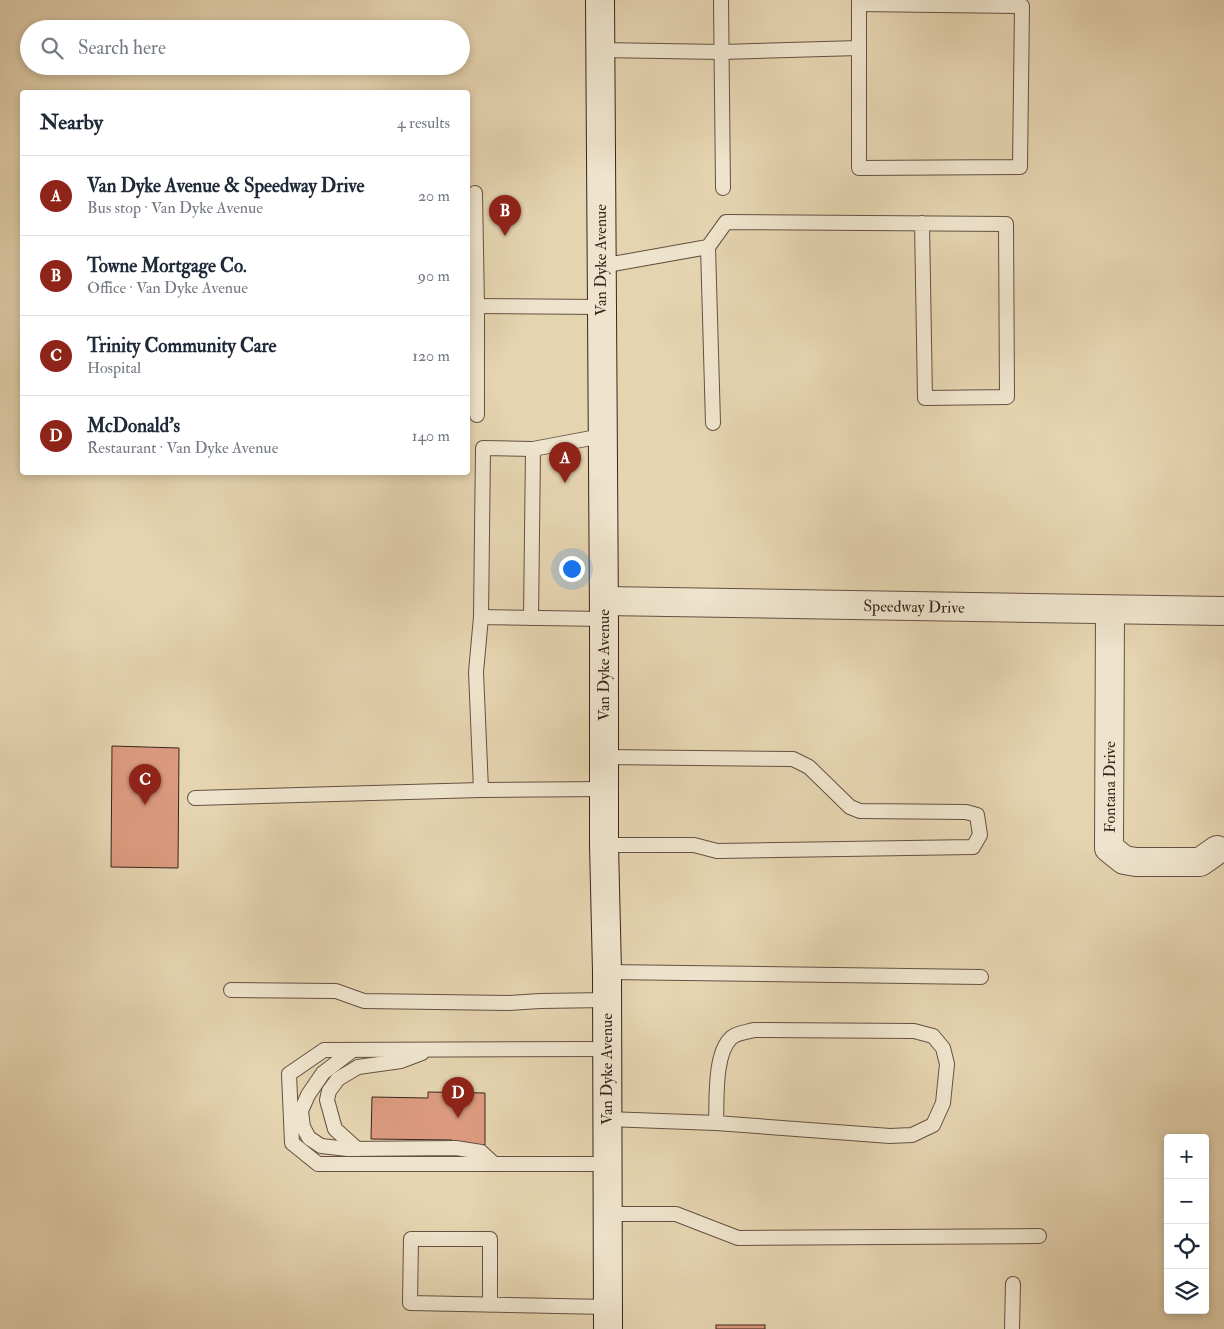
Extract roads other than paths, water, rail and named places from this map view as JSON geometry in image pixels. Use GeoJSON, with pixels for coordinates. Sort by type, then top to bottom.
{"type":"FeatureCollection","features":[{"type":"Feature","properties":{"kind":"main road","name":"Van Dyke Avenue"},"geometry":{"type":"LineString","coordinates":[[600,0],[608,1318]]}},
{"type":"Feature","properties":{"kind":"main road","name":"Speedway Drive"},"geometry":{"type":"LineString","coordinates":[[604,610],[1224,611]]}},
{"type":"Feature","properties":{"kind":"main road","name":"Fontana Drive"},"geometry":{"type":"LineString","coordinates":[[1110,610],[1109,848],[1124,860],[1136,862],[1200,862],[1217,850]]}},
{"type":"Feature","properties":{"kind":"lane"},"geometry":{"type":"LineString","coordinates":[[721,0],[723,188]]}},
{"type":"Feature","properties":{"kind":"lane"},"geometry":{"type":"LineString","coordinates":[[859,2],[1022,6],[1020,167],[858,168],[859,2]]}},
{"type":"Feature","properties":{"kind":"lane"},"geometry":{"type":"LineString","coordinates":[[600,50],[722,52],[859,48]]}},
{"type":"Feature","properties":{"kind":"lane"},"geometry":{"type":"LineString","coordinates":[[475,193],[472,306],[476,415]]}},
{"type":"Feature","properties":{"kind":"lane"},"geometry":{"type":"LineString","coordinates":[[712,424],[708,246],[726,222],[922,223],[1006,224],[1007,397],[925,398],[922,223]]}},
{"type":"Feature","properties":{"kind":"lane"},"geometry":{"type":"LineString","coordinates":[[601,266],[708,246]]}},
{"type":"Feature","properties":{"kind":"lane"},"geometry":{"type":"LineString","coordinates":[[472,306],[602,307]]}},
{"type":"Feature","properties":{"kind":"lane"},"geometry":{"type":"LineString","coordinates":[[481,790],[476,672],[481,617],[483,448],[533,449],[602,436]]}},
{"type":"Feature","properties":{"kind":"lane"},"geometry":{"type":"LineString","coordinates":[[531,618],[533,449]]}},
{"type":"Feature","properties":{"kind":"lane"},"geometry":{"type":"LineString","coordinates":[[481,617],[531,618],[604,610]]}},
{"type":"Feature","properties":{"kind":"lane"},"geometry":{"type":"LineString","coordinates":[[604,757],[793,759],[809,767],[850,807],[860,811],[966,812],[977,816],[980,835],[973,847],[717,851],[694,845],[604,845]]}},
{"type":"Feature","properties":{"kind":"lane"},"geometry":{"type":"LineString","coordinates":[[195,798],[481,790],[605,789]]}},
{"type":"Feature","properties":{"kind":"lane"},"geometry":{"type":"LineString","coordinates":[[607,972],[981,978]]}},
{"type":"Feature","properties":{"kind":"lane"},"geometry":{"type":"LineString","coordinates":[[231,990],[336,991],[364,1001],[509,1004],[540,1001],[607,1000]]}},
{"type":"Feature","properties":{"kind":"lane"},"geometry":{"type":"LineString","coordinates":[[607,1119],[716,1123],[890,1136],[912,1135],[933,1125],[943,1103],[946,1064],[943,1048],[933,1036],[914,1031],[891,1029],[754,1030],[732,1036],[724,1049],[719,1069],[716,1123]]}},
{"type":"Feature","properties":{"kind":"lane"},"geometry":{"type":"LineString","coordinates":[[607,1049],[324,1050],[290,1074],[292,1143],[318,1164],[608,1164]]}},
{"type":"Feature","properties":{"kind":"lane"},"geometry":{"type":"LineString","coordinates":[[353,1050],[323,1074],[308,1095],[302,1111],[303,1127],[309,1138],[321,1146],[358,1149],[456,1148],[480,1152],[494,1164]]}},
{"type":"Feature","properties":{"kind":"lane"},"geometry":{"type":"LineString","coordinates":[[358,1149],[334,1129],[327,1100],[329,1091],[338,1079],[358,1067],[401,1061],[429,1050]]}},
{"type":"Feature","properties":{"kind":"lane"},"geometry":{"type":"LineString","coordinates":[[608,1214],[676,1214],[738,1238],[1039,1236]]}},
{"type":"Feature","properties":{"kind":"lane"},"geometry":{"type":"LineString","coordinates":[[490,1304],[490,1239],[411,1239],[410,1303],[490,1304],[608,1318]]}},
{"type":"Feature","properties":{"kind":"lane"},"geometry":{"type":"LineString","coordinates":[[1012,1329],[1013,1284]]}},
{"type":"Feature","properties":{"kind":"place","name":"Towne Mortgage Co."},"geometry":{"type":"Point","coordinates":[505,236]}},
{"type":"Feature","properties":{"kind":"place","name":"Van Dyke Avenue & Speedway Drive"},"geometry":{"type":"Point","coordinates":[565,483]}},
{"type":"Feature","properties":{"kind":"place","name":"Trinity Community Care"},"geometry":{"type":"Point","coordinates":[145,805]}},
{"type":"Feature","properties":{"kind":"place","name":"McDonald's"},"geometry":{"type":"Point","coordinates":[458,1118]}}]}
